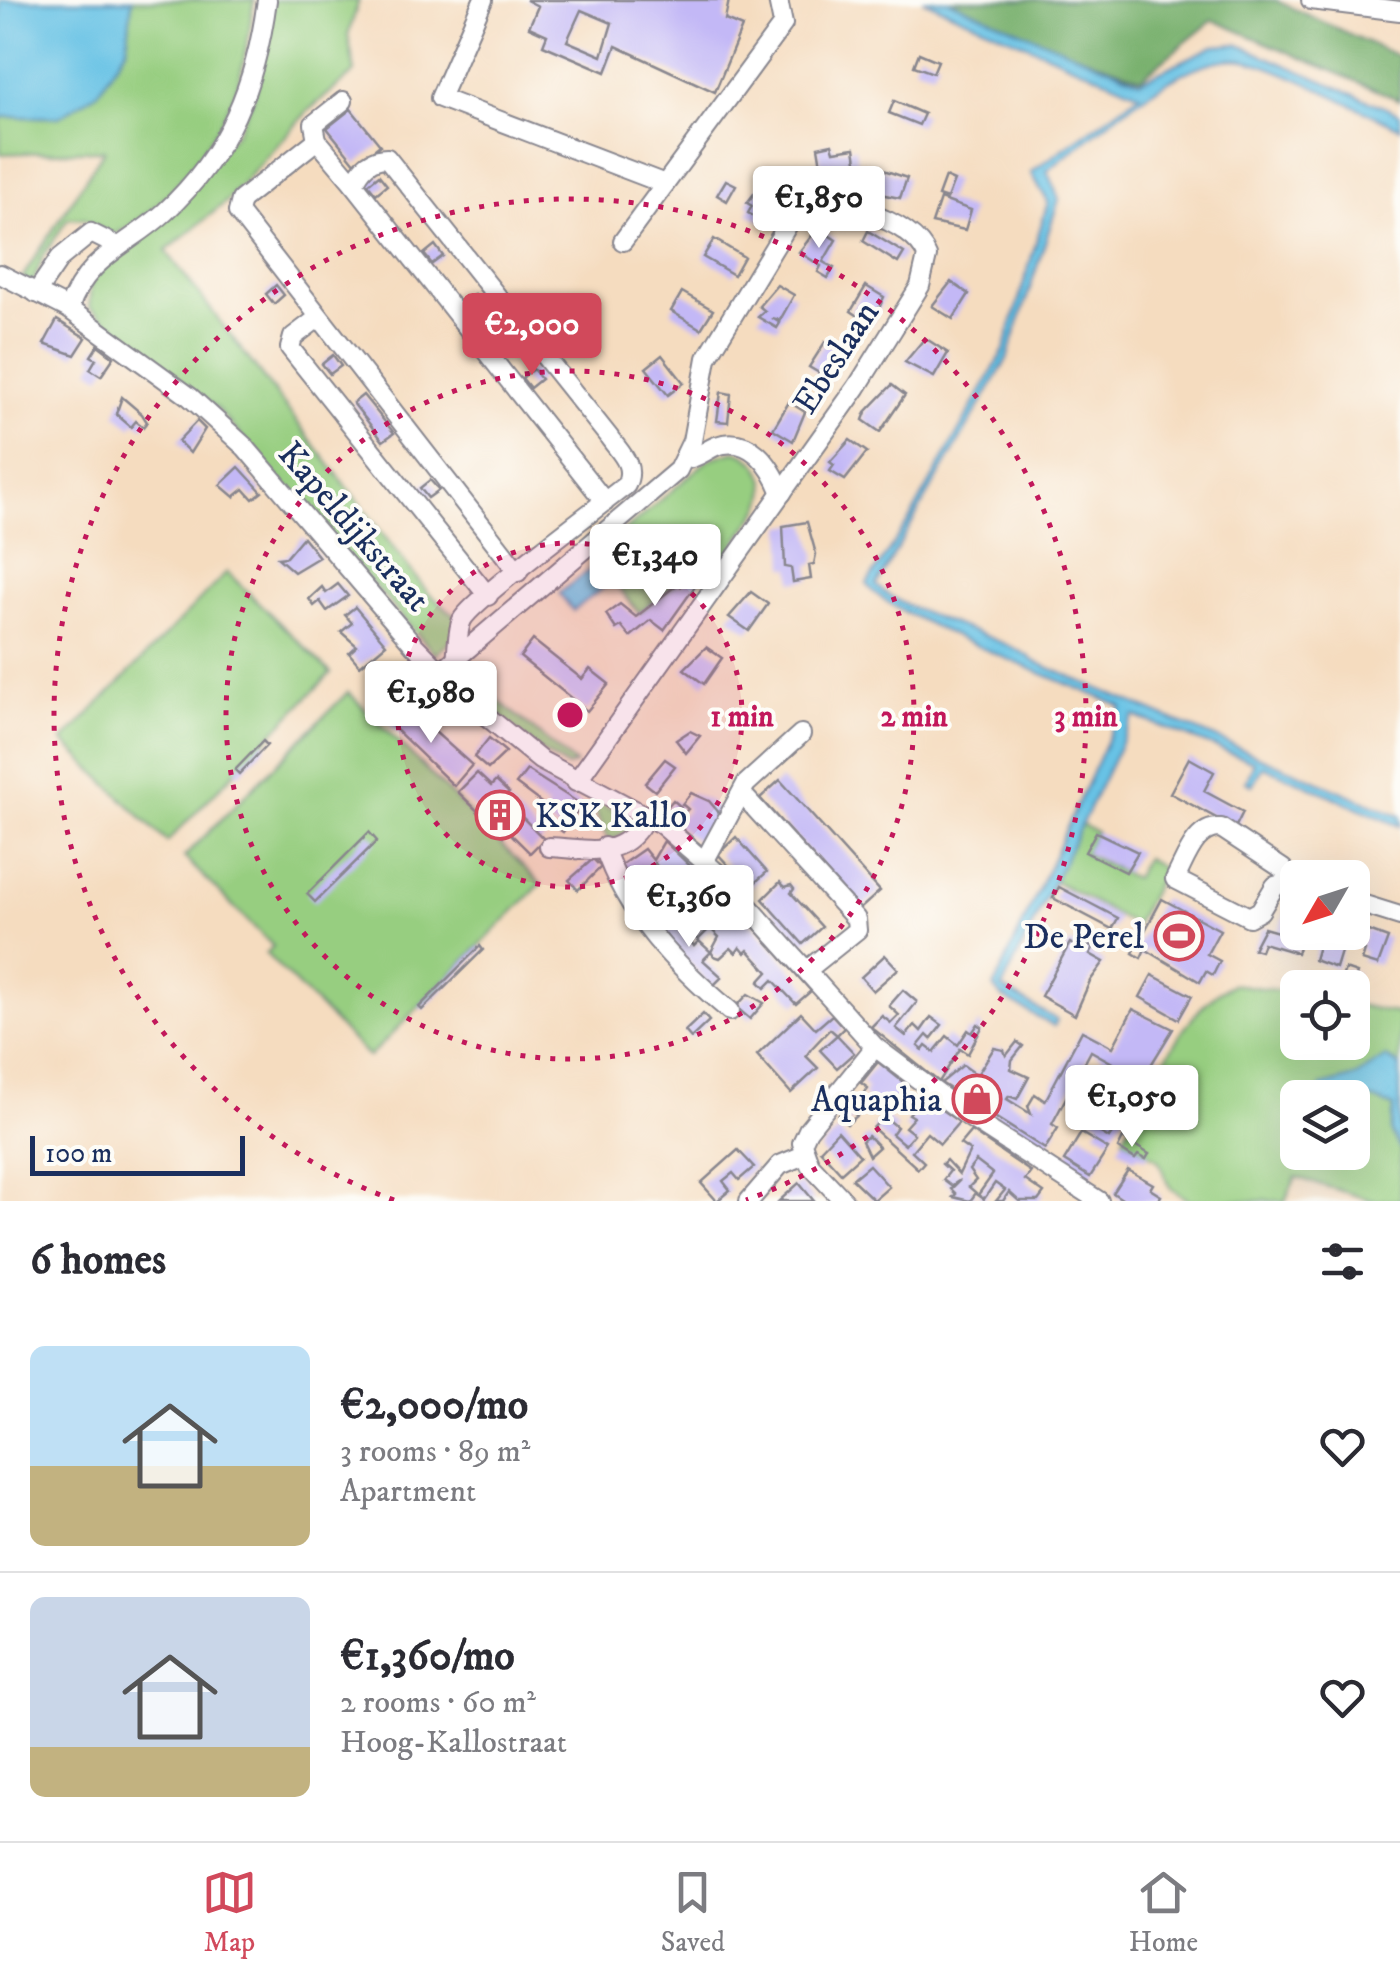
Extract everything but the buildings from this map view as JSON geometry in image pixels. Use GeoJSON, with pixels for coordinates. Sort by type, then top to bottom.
{"type":"FeatureCollection","features":[{"type":"Feature","properties":{"kind":"street"},"geometry":{"type":"LineString","coordinates":[[69,309],[89,270],[172,204],[238,117],[251,88],[267,0]]}},
{"type":"Feature","properties":{"kind":"street"},"geometry":{"type":"LineString","coordinates":[[483,0],[440,98],[665,184]]}},
{"type":"Feature","properties":{"kind":"street"},"geometry":{"type":"LineString","coordinates":[[623,241],[783,24],[778,0]]}},
{"type":"Feature","properties":{"kind":"street"},"geometry":{"type":"LineString","coordinates":[[1311,0],[1400,11]]}},
{"type":"Feature","properties":{"kind":"street"},"geometry":{"type":"LineString","coordinates":[[343,100],[314,124],[317,140],[605,502]]}},
{"type":"Feature","properties":{"kind":"street"},"geometry":{"type":"LineString","coordinates":[[317,140],[241,200],[238,212],[518,572]]}},
{"type":"Feature","properties":{"kind":"street"},"geometry":{"type":"LineString","coordinates":[[354,184],[359,171],[377,158],[387,158],[629,465],[631,475],[626,486],[462,620],[456,659]]}},
{"type":"Feature","properties":{"kind":"street","name":"Ebeslaan"},"geometry":{"type":"LineString","coordinates":[[576,782],[782,493],[920,286],[927,256],[907,228],[828,204],[795,213],[706,358],[686,458]]}},
{"type":"Feature","properties":{"kind":"street"},"geometry":{"type":"LineString","coordinates":[[27,288],[92,233],[117,246]]}},
{"type":"Feature","properties":{"kind":"street","name":"Kapeldijkstraat"},"geometry":{"type":"LineString","coordinates":[[0,274],[69,309],[190,396],[245,448],[439,673],[508,734],[576,782],[647,815],[704,860],[876,1047],[969,1117],[1099,1201]]}},
{"type":"Feature","properties":{"kind":"street"},"geometry":{"type":"LineString","coordinates":[[318,318],[293,337],[290,348],[488,596]]}},
{"type":"Feature","properties":{"kind":"street"},"geometry":{"type":"LineString","coordinates":[[439,673],[670,479],[686,458],[696,458],[721,444],[752,448],[768,464],[782,493]]}},
{"type":"Feature","properties":{"kind":"street"},"geometry":{"type":"LineString","coordinates":[[704,860],[746,784],[801,734]]}},
{"type":"Feature","properties":{"kind":"street"},"geometry":{"type":"LineString","coordinates":[[743,795],[856,919],[857,930],[807,970]]}},
{"type":"Feature","properties":{"kind":"street"},"geometry":{"type":"LineString","coordinates":[[549,847],[582,852],[624,846],[647,815]]}},
{"type":"Feature","properties":{"kind":"street"},"geometry":{"type":"LineString","coordinates":[[1221,828],[1294,880],[1275,886],[1260,911],[1249,916],[1176,879],[1201,833],[1221,828]]}},
{"type":"Feature","properties":{"kind":"street"},"geometry":{"type":"LineString","coordinates":[[604,847],[612,873],[647,929],[696,983],[730,1011]]}},
{"type":"Feature","properties":{"kind":"street"},"geometry":{"type":"LineString","coordinates":[[1370,907],[1400,916]]}},
{"type":"Feature","properties":{"kind":"street"},"geometry":{"type":"LineString","coordinates":[[844,1201],[804,1155],[804,1135],[876,1047]]}},
{"type":"Feature","properties":{"kind":"street"},"geometry":{"type":"LineString","coordinates":[[749,1201],[777,1168],[804,1155]]}},
{"type":"Feature","properties":{"kind":"green space"},"geometry":{"type":"Polygon","coordinates":[[[132,0],[254,0],[238,84],[219,126],[169,193],[131,226],[112,235],[84,219],[68,218],[43,256],[33,283],[22,278],[104,150],[0,154],[0,117],[59,117],[98,92],[127,47],[132,0]]]}},
{"type":"Feature","properties":{"kind":"green space"},"geometry":{"type":"Polygon","coordinates":[[[273,0],[359,0],[348,35],[355,72],[309,110],[226,202],[166,251],[428,593],[457,617],[456,637],[435,654],[217,409],[89,307],[91,281],[236,133],[254,97],[273,0]]]}},
{"type":"Feature","properties":{"kind":"green space"},"geometry":{"type":"Polygon","coordinates":[[[929,0],[1275,0],[1400,57],[1400,100],[1213,20],[1141,78],[929,0]]]}},
{"type":"Feature","properties":{"kind":"green space"},"geometry":{"type":"Polygon","coordinates":[[[735,451],[752,460],[762,474],[765,491],[760,509],[710,578],[699,565],[639,613],[594,557],[709,459],[735,451]]]}},
{"type":"Feature","properties":{"kind":"green space"},"geometry":{"type":"Polygon","coordinates":[[[227,572],[331,673],[167,842],[63,741],[227,572]]]}},
{"type":"Feature","properties":{"kind":"green space"},"geometry":{"type":"Polygon","coordinates":[[[471,678],[575,764],[567,767],[540,751],[467,689],[471,678]]]}},
{"type":"Feature","properties":{"kind":"green space"},"geometry":{"type":"Polygon","coordinates":[[[348,692],[541,884],[369,1057],[266,954],[273,946],[184,857],[348,692]]]}},
{"type":"Feature","properties":{"kind":"green space"},"geometry":{"type":"Polygon","coordinates":[[[600,803],[626,815],[634,827],[609,842],[593,808],[600,803]]]}},
{"type":"Feature","properties":{"kind":"green space"},"geometry":{"type":"Polygon","coordinates":[[[1078,823],[1096,832],[1085,854],[1134,878],[1146,858],[1164,869],[1135,925],[1053,880],[1078,823]]]}},
{"type":"Feature","properties":{"kind":"green space"},"geometry":{"type":"Polygon","coordinates":[[[1233,984],[1280,991],[1280,1060],[1370,1060],[1370,1008],[1400,1014],[1400,1201],[1374,1201],[1296,1177],[1285,1201],[1191,1201],[1171,1189],[1158,1160],[1123,1138],[1169,1052],[1199,1011],[1233,984]]]}},
{"type":"Feature","properties":{"kind":"water"},"geometry":{"type":"Polygon","coordinates":[[[0,0],[132,0],[127,47],[98,92],[59,117],[0,117],[0,0]]]}},
{"type":"Feature","properties":{"kind":"water"},"geometry":{"type":"Polygon","coordinates":[[[923,0],[947,0],[1140,81],[1214,46],[1237,44],[1400,114],[1400,128],[1279,71],[1244,60],[1220,60],[1168,81],[1047,171],[1059,199],[1007,359],[876,585],[910,606],[1007,645],[1033,661],[1400,816],[1400,826],[1263,766],[1252,785],[1246,782],[1254,762],[1134,716],[1002,988],[1057,1020],[1054,1026],[1002,997],[994,987],[1122,707],[943,631],[880,597],[867,584],[911,517],[1004,350],[1048,202],[1031,172],[1140,94],[923,0]]]}},
{"type":"Feature","properties":{"kind":"water"},"geometry":{"type":"Polygon","coordinates":[[[595,566],[609,583],[573,611],[559,593],[595,566]]]}},
{"type":"Feature","properties":{"kind":"water"},"geometry":{"type":"Polygon","coordinates":[[[1386,1057],[1400,1066],[1400,1150],[1391,1131],[1394,1107],[1370,1099],[1370,1080],[1344,1080],[1386,1057]]]}},
{"type":"Feature","properties":{"kind":"place","name":"KSK Kallo"},"geometry":{"type":"Point","coordinates":[500,815]}},
{"type":"Feature","properties":{"kind":"place","name":"De Perel"},"geometry":{"type":"Point","coordinates":[1179,936]}},
{"type":"Feature","properties":{"kind":"place","name":"Aquaphia"},"geometry":{"type":"Point","coordinates":[977,1099]}}]}
